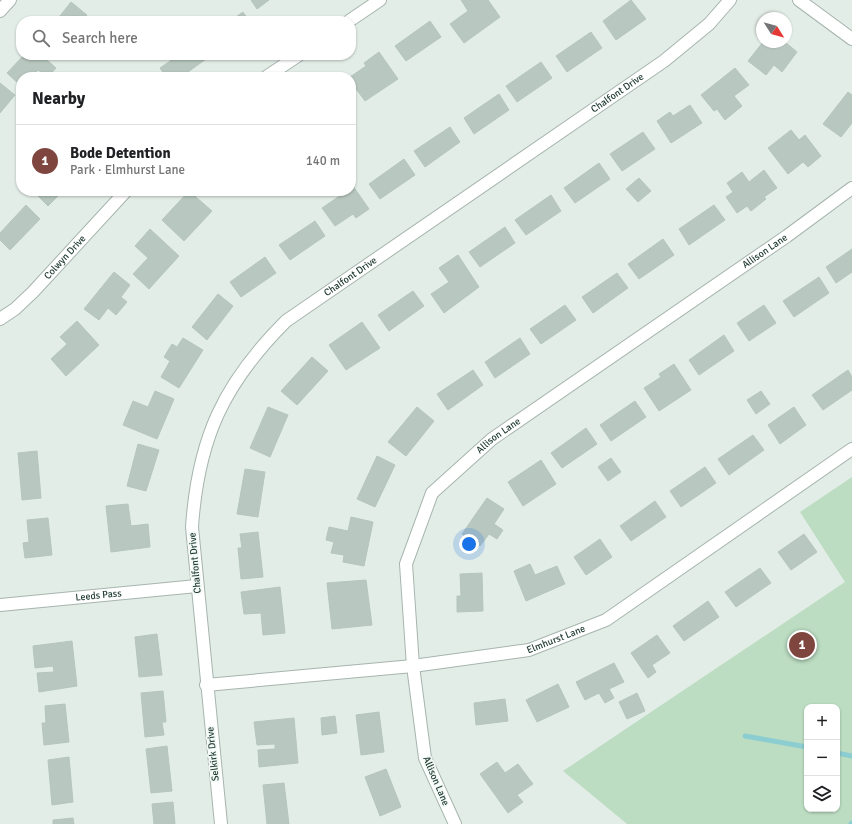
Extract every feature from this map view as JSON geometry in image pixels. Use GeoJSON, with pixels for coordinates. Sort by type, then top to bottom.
{"type":"FeatureCollection","features":[{"type":"Feature","properties":{"kind":"street"},"geometry":{"type":"LineString","coordinates":[[0,11],[10,0]]}},
{"type":"Feature","properties":{"kind":"street"},"geometry":{"type":"LineString","coordinates":[[356,16],[380,0]]}},
{"type":"Feature","properties":{"kind":"street","name":"Chalfont Drive"},"geometry":{"type":"LineString","coordinates":[[206,685],[196,586],[192,527],[194,492],[203,452],[211,429],[230,390],[248,363],[266,341],[306,306],[664,61],[709,24],[730,0]]}},
{"type":"Feature","properties":{"kind":"street"},"geometry":{"type":"LineString","coordinates":[[799,0],[852,39]]}},
{"type":"Feature","properties":{"kind":"street"},"geometry":{"type":"LineString","coordinates":[[274,72],[292,60]]}},
{"type":"Feature","properties":{"kind":"street","name":"Allison Lane"},"geometry":{"type":"LineString","coordinates":[[455,824],[425,758],[413,666],[406,564],[432,493],[492,439],[793,231],[852,188]]}},
{"type":"Feature","properties":{"kind":"street","name":"Colwyn Drive"},"geometry":{"type":"LineString","coordinates":[[0,319],[33,292],[121,196]]}},
{"type":"Feature","properties":{"kind":"street","name":"Elmhurst Lane"},"geometry":{"type":"LineString","coordinates":[[206,685],[413,666],[529,650],[606,620],[852,449]]}},
{"type":"Feature","properties":{"kind":"street","name":"Leeds Pass"},"geometry":{"type":"LineString","coordinates":[[0,605],[196,586]]}},
{"type":"Feature","properties":{"kind":"street","name":"Selkirk Drive"},"geometry":{"type":"LineString","coordinates":[[206,685],[221,824]]}},
{"type":"Feature","properties":{"kind":"green space"},"geometry":{"type":"Polygon","coordinates":[[[852,477],[852,824],[627,824],[563,771],[845,582],[800,512],[852,477]]]}},
{"type":"Feature","properties":{"kind":"building"},"geometry":{"type":"Polygon","coordinates":[[[251,0],[269,0],[257,9],[251,0]]]}},
{"type":"Feature","properties":{"kind":"building"},"geometry":{"type":"Polygon","coordinates":[[[461,0],[488,0],[500,17],[464,43],[450,24],[468,11],[461,0]]]}},
{"type":"Feature","properties":{"kind":"building"},"geometry":{"type":"Polygon","coordinates":[[[631,0],[646,19],[616,40],[603,21],[631,0]]]}},
{"type":"Feature","properties":{"kind":"building"},"geometry":{"type":"Polygon","coordinates":[[[71,2],[87,15],[86,16],[60,16],[71,2]]]}},
{"type":"Feature","properties":{"kind":"building"},"geometry":{"type":"Polygon","coordinates":[[[243,12],[246,16],[237,16],[243,12]]]}},
{"type":"Feature","properties":{"kind":"building"},"geometry":{"type":"Polygon","coordinates":[[[430,21],[441,37],[406,61],[395,46],[430,21]]]}},
{"type":"Feature","properties":{"kind":"building"},"geometry":{"type":"Polygon","coordinates":[[[591,32],[602,48],[567,72],[556,56],[591,32]]]}},
{"type":"Feature","properties":{"kind":"building"},"geometry":{"type":"Polygon","coordinates":[[[758,48],[792,48],[797,52],[782,72],[774,65],[766,75],[748,61],[758,48]]]}},
{"type":"Feature","properties":{"kind":"building"},"geometry":{"type":"Polygon","coordinates":[[[379,52],[398,79],[365,101],[356,89],[356,73],[366,66],[364,63],[379,52]]]}},
{"type":"Feature","properties":{"kind":"building"},"geometry":{"type":"Polygon","coordinates":[[[19,60],[47,60],[56,68],[52,72],[41,72],[38,70],[36,72],[16,72],[16,81],[7,73],[19,60]]]}},
{"type":"Feature","properties":{"kind":"building"},"geometry":{"type":"Polygon","coordinates":[[[172,60],[205,60],[188,72],[163,72],[160,68],[172,60]]]}},
{"type":"Feature","properties":{"kind":"building"},"geometry":{"type":"Polygon","coordinates":[[[541,62],[552,78],[517,102],[506,86],[541,62]]]}},
{"type":"Feature","properties":{"kind":"building"},"geometry":{"type":"Polygon","coordinates":[[[735,68],[749,85],[734,96],[742,106],[725,120],[717,109],[714,111],[701,95],[735,68]]]}},
{"type":"Feature","properties":{"kind":"building"},"geometry":{"type":"Polygon","coordinates":[[[0,83],[15,95],[0,113],[0,83]]]}},
{"type":"Feature","properties":{"kind":"building"},"geometry":{"type":"Polygon","coordinates":[[[848,92],[852,95],[852,123],[841,137],[823,124],[848,92]]]}},
{"type":"Feature","properties":{"kind":"building"},"geometry":{"type":"Polygon","coordinates":[[[499,94],[509,110],[474,134],[464,118],[499,94]]]}},
{"type":"Feature","properties":{"kind":"building"},"geometry":{"type":"Polygon","coordinates":[[[690,105],[702,123],[671,143],[657,121],[670,112],[673,116],[690,105]]]}},
{"type":"Feature","properties":{"kind":"building"},"geometry":{"type":"Polygon","coordinates":[[[450,127],[460,142],[425,167],[414,151],[450,127]]]}},
{"type":"Feature","properties":{"kind":"building"},"geometry":{"type":"Polygon","coordinates":[[[791,130],[799,140],[805,135],[821,156],[808,167],[803,162],[788,174],[768,148],[791,130]]]}},
{"type":"Feature","properties":{"kind":"building"},"geometry":{"type":"Polygon","coordinates":[[[643,132],[655,149],[622,171],[610,154],[643,132]]]}},
{"type":"Feature","properties":{"kind":"building"},"geometry":{"type":"Polygon","coordinates":[[[404,159],[415,175],[380,199],[369,184],[404,159]]]}},
{"type":"Feature","properties":{"kind":"building"},"geometry":{"type":"Polygon","coordinates":[[[599,163],[610,179],[575,203],[564,188],[599,163]]]}},
{"type":"Feature","properties":{"kind":"building"},"geometry":{"type":"Polygon","coordinates":[[[764,170],[777,188],[764,197],[766,199],[751,211],[747,206],[737,213],[726,197],[733,192],[727,183],[742,172],[749,182],[764,170]]]}},
{"type":"Feature","properties":{"kind":"building"},"geometry":{"type":"Polygon","coordinates":[[[639,178],[651,191],[638,202],[626,189],[639,178]]]}},
{"type":"Feature","properties":{"kind":"building"},"geometry":{"type":"Polygon","coordinates":[[[356,190],[369,209],[356,218],[353,214],[335,226],[322,208],[340,196],[356,196],[356,190]]]}},
{"type":"Feature","properties":{"kind":"building"},"geometry":{"type":"Polygon","coordinates":[[[551,195],[561,211],[526,235],[515,220],[551,195]]]}},
{"type":"Feature","properties":{"kind":"building"},"geometry":{"type":"Polygon","coordinates":[[[38,196],[58,196],[48,206],[38,196]]]}},
{"type":"Feature","properties":{"kind":"building"},"geometry":{"type":"Polygon","coordinates":[[[184,196],[195,196],[212,211],[184,241],[162,220],[184,196]]]}},
{"type":"Feature","properties":{"kind":"building"},"geometry":{"type":"Polygon","coordinates":[[[26,205],[40,219],[10,250],[0,240],[0,233],[26,205]]]}},
{"type":"Feature","properties":{"kind":"building"},"geometry":{"type":"Polygon","coordinates":[[[714,205],[725,220],[689,245],[679,229],[714,205]]]}},
{"type":"Feature","properties":{"kind":"building"},"geometry":{"type":"Polygon","coordinates":[[[315,221],[325,236],[290,260],[279,245],[315,221]]]}},
{"type":"Feature","properties":{"kind":"building"},"geometry":{"type":"Polygon","coordinates":[[[505,227],[515,243],[480,267],[469,252],[505,227]]]}},
{"type":"Feature","properties":{"kind":"building"},"geometry":{"type":"Polygon","coordinates":[[[150,229],[179,256],[149,289],[133,274],[148,258],[135,246],[150,229]]]}},
{"type":"Feature","properties":{"kind":"building"},"geometry":{"type":"Polygon","coordinates":[[[663,239],[674,255],[639,279],[628,264],[663,239]]]}},
{"type":"Feature","properties":{"kind":"building"},"geometry":{"type":"Polygon","coordinates":[[[852,249],[852,272],[836,283],[826,267],[852,249]]]}},
{"type":"Feature","properties":{"kind":"building"},"geometry":{"type":"Polygon","coordinates":[[[458,255],[479,287],[444,313],[431,294],[449,282],[439,268],[458,255]]]}},
{"type":"Feature","properties":{"kind":"building"},"geometry":{"type":"Polygon","coordinates":[[[265,257],[276,273],[241,297],[230,282],[265,257]]]}},
{"type":"Feature","properties":{"kind":"building"},"geometry":{"type":"Polygon","coordinates":[[[114,272],[130,285],[121,297],[127,302],[116,315],[108,308],[99,320],[84,309],[114,272]]]}},
{"type":"Feature","properties":{"kind":"building"},"geometry":{"type":"Polygon","coordinates":[[[617,273],[628,288],[593,313],[582,297],[617,273]]]}},
{"type":"Feature","properties":{"kind":"building"},"geometry":{"type":"Polygon","coordinates":[[[819,277],[829,293],[794,317],[783,301],[819,277]]]}},
{"type":"Feature","properties":{"kind":"building"},"geometry":{"type":"Polygon","coordinates":[[[413,291],[424,306],[389,331],[378,315],[413,291]]]}},
{"type":"Feature","properties":{"kind":"building"},"geometry":{"type":"Polygon","coordinates":[[[218,294],[233,306],[207,340],[192,327],[218,294]]]}},
{"type":"Feature","properties":{"kind":"building"},"geometry":{"type":"Polygon","coordinates":[[[565,305],[576,320],[541,344],[530,329],[565,305]]]}},
{"type":"Feature","properties":{"kind":"building"},"geometry":{"type":"Polygon","coordinates":[[[764,305],[776,323],[749,341],[737,323],[764,305]]]}},
{"type":"Feature","properties":{"kind":"building"},"geometry":{"type":"Polygon","coordinates":[[[77,321],[99,345],[66,376],[51,359],[67,344],[60,337],[77,321]]]}},
{"type":"Feature","properties":{"kind":"building"},"geometry":{"type":"Polygon","coordinates":[[[362,322],[380,348],[346,370],[329,345],[362,322]]]}},
{"type":"Feature","properties":{"kind":"building"},"geometry":{"type":"Polygon","coordinates":[[[724,335],[734,351],[699,375],[689,360],[724,335]]]}},
{"type":"Feature","properties":{"kind":"building"},"geometry":{"type":"Polygon","coordinates":[[[183,338],[203,350],[179,388],[161,377],[170,361],[164,357],[172,344],[177,347],[183,338]]]}},
{"type":"Feature","properties":{"kind":"building"},"geometry":{"type":"Polygon","coordinates":[[[520,338],[530,354],[495,378],[485,362],[520,338]]]}},
{"type":"Feature","properties":{"kind":"building"},"geometry":{"type":"Polygon","coordinates":[[[312,357],[328,371],[297,405],[281,391],[312,357]]]}},
{"type":"Feature","properties":{"kind":"building"},"geometry":{"type":"Polygon","coordinates":[[[674,364],[691,390],[659,411],[644,388],[661,377],[659,374],[674,364]]]}},
{"type":"Feature","properties":{"kind":"building"},"geometry":{"type":"Polygon","coordinates":[[[473,370],[483,385],[448,410],[437,394],[473,370]]]}},
{"type":"Feature","properties":{"kind":"building"},"geometry":{"type":"Polygon","coordinates":[[[848,370],[852,377],[852,390],[823,410],[812,395],[848,370]]]}},
{"type":"Feature","properties":{"kind":"building"},"geometry":{"type":"Polygon","coordinates":[[[155,391],[174,399],[157,439],[123,425],[133,401],[148,407],[155,391]]]}},
{"type":"Feature","properties":{"kind":"building"},"geometry":{"type":"Polygon","coordinates":[[[761,391],[770,404],[756,414],[747,400],[761,391]]]}},
{"type":"Feature","properties":{"kind":"building"},"geometry":{"type":"Polygon","coordinates":[[[635,401],[646,417],[611,441],[600,425],[635,401]]]}},
{"type":"Feature","properties":{"kind":"building"},"geometry":{"type":"Polygon","coordinates":[[[268,407],[288,415],[270,457],[250,448],[268,407]]]}},
{"type":"Feature","properties":{"kind":"building"},"geometry":{"type":"Polygon","coordinates":[[[417,407],[434,421],[406,456],[388,442],[417,407]]]}},
{"type":"Feature","properties":{"kind":"building"},"geometry":{"type":"Polygon","coordinates":[[[794,407],[806,425],[780,444],[768,425],[794,407]]]}},
{"type":"Feature","properties":{"kind":"building"},"geometry":{"type":"Polygon","coordinates":[[[586,428],[597,444],[562,468],[551,453],[586,428]]]}},
{"type":"Feature","properties":{"kind":"building"},"geometry":{"type":"Polygon","coordinates":[[[753,435],[764,450],[729,475],[718,459],[753,435]]]}},
{"type":"Feature","properties":{"kind":"building"},"geometry":{"type":"Polygon","coordinates":[[[138,444],[159,450],[146,491],[127,486],[138,444]]]}},
{"type":"Feature","properties":{"kind":"building"},"geometry":{"type":"Polygon","coordinates":[[[37,451],[41,498],[22,500],[18,453],[37,451]]]}},
{"type":"Feature","properties":{"kind":"building"},"geometry":{"type":"Polygon","coordinates":[[[377,456],[395,465],[375,507],[357,499],[377,456]]]}},
{"type":"Feature","properties":{"kind":"building"},"geometry":{"type":"Polygon","coordinates":[[[611,458],[621,472],[608,481],[598,467],[611,458]]]}},
{"type":"Feature","properties":{"kind":"building"},"geometry":{"type":"Polygon","coordinates":[[[541,460],[556,484],[523,506],[508,482],[541,460]]]}},
{"type":"Feature","properties":{"kind":"building"},"geometry":{"type":"Polygon","coordinates":[[[705,467],[716,483],[681,507],[670,491],[705,467]]]}},
{"type":"Feature","properties":{"kind":"building"},"geometry":{"type":"Polygon","coordinates":[[[245,469],[265,472],[258,517],[237,514],[245,469]]]}},
{"type":"Feature","properties":{"kind":"building"},"geometry":{"type":"Polygon","coordinates":[[[487,498],[504,509],[494,524],[503,530],[497,539],[489,534],[480,546],[462,534],[487,498]]]}},
{"type":"Feature","properties":{"kind":"building"},"geometry":{"type":"Polygon","coordinates":[[[655,501],[666,517],[631,541],[620,526],[655,501]]]}},
{"type":"Feature","properties":{"kind":"building"},"geometry":{"type":"Polygon","coordinates":[[[128,504],[131,526],[148,524],[150,547],[111,552],[106,506],[128,504]]]}},
{"type":"Feature","properties":{"kind":"building"},"geometry":{"type":"Polygon","coordinates":[[[351,517],[373,522],[364,566],[343,562],[344,555],[331,553],[334,542],[326,540],[329,527],[348,531],[351,517]]]}},
{"type":"Feature","properties":{"kind":"building"},"geometry":{"type":"Polygon","coordinates":[[[48,518],[52,555],[25,558],[23,543],[29,542],[27,520],[48,518]]]}},
{"type":"Feature","properties":{"kind":"building"},"geometry":{"type":"Polygon","coordinates":[[[258,532],[263,577],[241,579],[238,548],[242,548],[240,534],[258,532]]]}},
{"type":"Feature","properties":{"kind":"building"},"geometry":{"type":"Polygon","coordinates":[[[804,534],[817,552],[791,570],[778,552],[804,534]]]}},
{"type":"Feature","properties":{"kind":"building"},"geometry":{"type":"Polygon","coordinates":[[[600,539],[612,557],[586,575],[574,557],[600,539]]]}},
{"type":"Feature","properties":{"kind":"building"},"geometry":{"type":"Polygon","coordinates":[[[530,564],[535,575],[557,566],[565,584],[526,601],[514,571],[530,564]]]}},
{"type":"Feature","properties":{"kind":"building"},"geometry":{"type":"Polygon","coordinates":[[[760,568],[771,583],[736,607],[725,592],[760,568]]]}},
{"type":"Feature","properties":{"kind":"building"},"geometry":{"type":"Polygon","coordinates":[[[482,573],[483,611],[457,612],[457,596],[461,596],[460,574],[482,573]]]}},
{"type":"Feature","properties":{"kind":"building"},"geometry":{"type":"Polygon","coordinates":[[[366,580],[372,625],[332,629],[327,583],[366,580]]]}},
{"type":"Feature","properties":{"kind":"building"},"geometry":{"type":"Polygon","coordinates":[[[280,587],[285,633],[263,635],[261,613],[244,614],[241,592],[280,587]]]}},
{"type":"Feature","properties":{"kind":"building"},"geometry":{"type":"Polygon","coordinates":[[[708,601],[719,617],[684,641],[673,626],[708,601]]]}},
{"type":"Feature","properties":{"kind":"building"},"geometry":{"type":"Polygon","coordinates":[[[157,634],[162,675],[139,677],[135,637],[157,634]]]}},
{"type":"Feature","properties":{"kind":"building"},"geometry":{"type":"Polygon","coordinates":[[[657,635],[670,653],[652,665],[656,672],[648,678],[631,653],[657,635]]]}},
{"type":"Feature","properties":{"kind":"building"},"geometry":{"type":"Polygon","coordinates":[[[72,641],[77,686],[39,692],[37,673],[54,672],[53,666],[35,668],[33,646],[72,641]]]}},
{"type":"Feature","properties":{"kind":"building"},"geometry":{"type":"Polygon","coordinates":[[[614,663],[624,682],[609,689],[614,698],[605,703],[599,693],[585,700],[576,682],[614,663]]]}},
{"type":"Feature","properties":{"kind":"building"},"geometry":{"type":"Polygon","coordinates":[[[558,684],[569,707],[537,722],[526,700],[558,684]]]}},
{"type":"Feature","properties":{"kind":"building"},"geometry":{"type":"Polygon","coordinates":[[[163,691],[166,722],[162,722],[164,735],[145,737],[141,693],[163,691]]]}},
{"type":"Feature","properties":{"kind":"building"},"geometry":{"type":"Polygon","coordinates":[[[637,693],[645,711],[627,719],[619,702],[637,693]]]}},
{"type":"Feature","properties":{"kind":"building"},"geometry":{"type":"Polygon","coordinates":[[[505,699],[508,721],[476,725],[474,703],[505,699]]]}},
{"type":"Feature","properties":{"kind":"building"},"geometry":{"type":"Polygon","coordinates":[[[65,704],[69,742],[44,745],[42,723],[46,723],[45,706],[65,704]]]}},
{"type":"Feature","properties":{"kind":"building"},"geometry":{"type":"Polygon","coordinates":[[[379,712],[384,752],[361,755],[356,715],[379,712]]]}},
{"type":"Feature","properties":{"kind":"building"},"geometry":{"type":"Polygon","coordinates":[[[335,716],[337,733],[322,735],[321,718],[335,716]]]}},
{"type":"Feature","properties":{"kind":"building"},"geometry":{"type":"Polygon","coordinates":[[[294,718],[298,763],[259,767],[258,750],[275,749],[275,744],[257,745],[254,722],[294,718]]]}},
{"type":"Feature","properties":{"kind":"building"},"geometry":{"type":"Polygon","coordinates":[[[167,746],[172,791],[151,793],[146,749],[167,746]]]}},
{"type":"Feature","properties":{"kind":"building"},"geometry":{"type":"Polygon","coordinates":[[[69,757],[73,802],[52,805],[48,760],[69,757]]]}},
{"type":"Feature","properties":{"kind":"building"},"geometry":{"type":"Polygon","coordinates":[[[497,762],[505,773],[518,764],[533,784],[517,795],[523,802],[508,813],[480,774],[497,762]]]}},
{"type":"Feature","properties":{"kind":"building"},"geometry":{"type":"Polygon","coordinates":[[[386,769],[401,807],[380,816],[365,777],[386,769]]]}},
{"type":"Feature","properties":{"kind":"building"},"geometry":{"type":"Polygon","coordinates":[[[284,783],[289,824],[267,824],[263,785],[284,783]]]}},
{"type":"Feature","properties":{"kind":"building"},"geometry":{"type":"Polygon","coordinates":[[[173,802],[175,824],[154,824],[152,804],[173,802]]]}},
{"type":"Feature","properties":{"kind":"building"},"geometry":{"type":"Polygon","coordinates":[[[73,818],[74,824],[53,824],[53,820],[73,818]]]}},
{"type":"Feature","properties":{"kind":"waterway"},"geometry":{"type":"LineString","coordinates":[[745,736],[804,746]]}},
{"type":"Feature","properties":{"kind":"waterway"},"geometry":{"type":"LineString","coordinates":[[840,754],[852,756]]}},
{"type":"Feature","properties":{"kind":"place","name":"Bode Detention"},"geometry":{"type":"Point","coordinates":[802,645]}}]}
